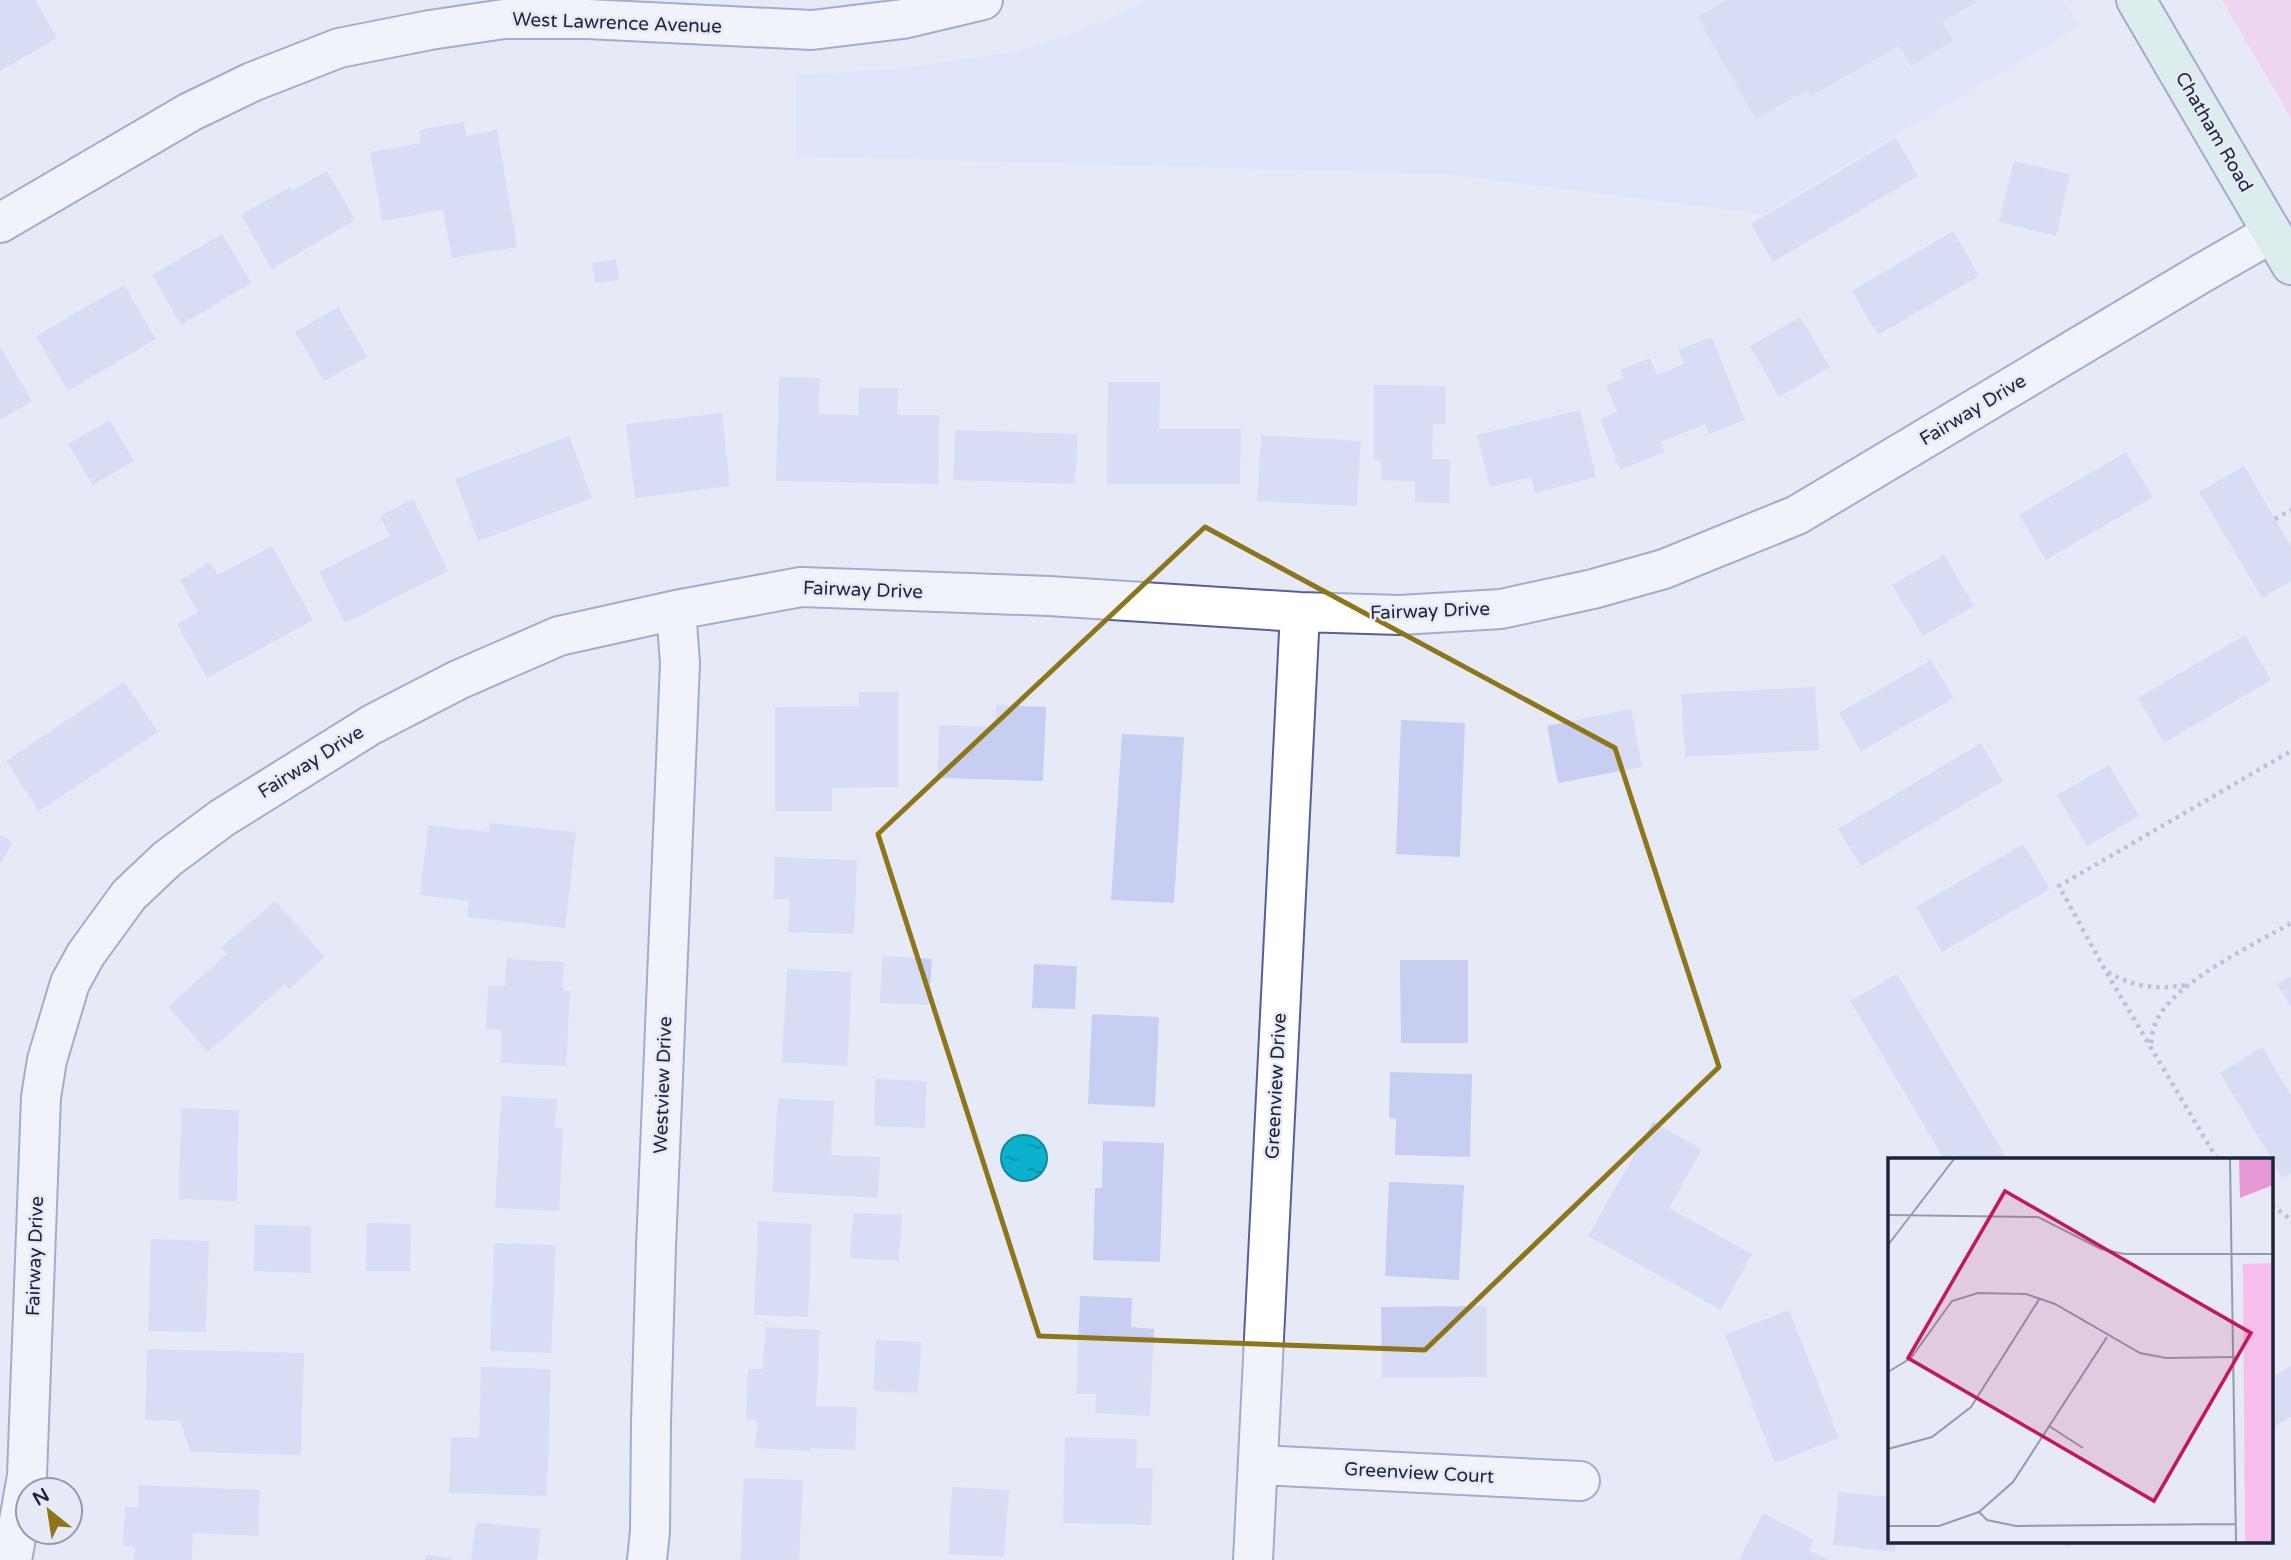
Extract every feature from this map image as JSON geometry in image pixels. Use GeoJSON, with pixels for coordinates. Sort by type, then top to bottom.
{"type":"FeatureCollection","features":[{"type":"Feature","properties":{"kind":"main road","name":"Chatham Road"},"geometry":{"type":"LineString","coordinates":[[2136,0],[2282,249]]}},
{"type":"Feature","properties":{"kind":"street","name":"West Lawrence Avenue"},"geometry":{"type":"LineString","coordinates":[[0,223],[190,112],[252,82],[339,48],[504,19],[587,19],[812,30],[904,19],[983,0]]}},
{"type":"Feature","properties":{"kind":"street","name":"Fairway Drive"},"geometry":{"type":"LineString","coordinates":[[12,1560],[27,1476],[41,1097],[47,1060],[70,983],[86,954],[129,895],[167,859],[222,818],[371,724],[458,680],[559,636],[676,610],[801,587],[1049,596],[1300,612],[1400,615],[1502,609],[1593,589],[1664,569],[1797,515],[2197,276],[2282,249]]}},
{"type":"Feature","properties":{"kind":"street","name":"Westview Drive"},"geometry":{"type":"LineString","coordinates":[[646,1560],[650,1531],[656,1247],[680,663],[676,610]]}},
{"type":"Feature","properties":{"kind":"street","name":"Greenview Drive"},"geometry":{"type":"LineString","coordinates":[[1253,1560],[1300,612]]}},
{"type":"Feature","properties":{"kind":"street","name":"Greenview Court"},"geometry":{"type":"LineString","coordinates":[[1258,1465],[1580,1481]]}},
{"type":"Feature","properties":{"kind":"path"},"geometry":{"type":"LineString","coordinates":[[2275,519],[2291,510]]}},
{"type":"Feature","properties":{"kind":"path"},"geometry":{"type":"LineString","coordinates":[[2216,1158],[2105,970],[2059,886],[2291,751]]}},
{"type":"Feature","properties":{"kind":"path"},"geometry":{"type":"LineString","coordinates":[[2151,1045],[2155,1022],[2187,985],[2291,923]]}},
{"type":"Feature","properties":{"kind":"path"},"geometry":{"type":"LineString","coordinates":[[2105,970],[2125,982],[2148,988],[2167,989],[2187,985]]}},
{"type":"Feature","properties":{"kind":"path"},"geometry":{"type":"LineString","coordinates":[[2274,1207],[2291,1220]]}},
{"type":"Feature","properties":{"kind":"highlighted area"},"geometry":{"type":"Polygon","coordinates":[[[1205,527],[1615,748],[1719,1067],[1425,1350],[1039,1336],[878,834],[1205,527]]]}},
{"type":"Feature","properties":{"kind":"shaded area"},"geometry":{"type":"Polygon","coordinates":[[[1146,0],[2063,0],[2079,26],[1763,214],[1448,174],[796,156],[796,75],[898,69],[1018,51],[1106,21],[1146,0]]]}},
{"type":"Feature","properties":{"kind":"shaded area"},"geometry":{"type":"Polygon","coordinates":[[[2222,0],[2291,0],[2291,118],[2222,0]]]}},
{"type":"Feature","properties":{"kind":"water"},"geometry":{"type":"Polygon","coordinates":[[[1024,1135],[1040,1142],[1047,1158],[1040,1174],[1024,1181],[1008,1174],[1001,1158],[1008,1142],[1024,1135]]]}},
{"type":"Feature","properties":{"kind":"building"},"geometry":{"type":"Polygon","coordinates":[[[0,0],[35,0],[57,38],[0,71],[0,0]]]}},
{"type":"Feature","properties":{"kind":"building"},"geometry":{"type":"Polygon","coordinates":[[[1727,0],[1980,0],[1942,22],[1953,41],[1911,66],[1899,46],[1811,96],[1807,90],[1756,119],[1697,17],[1727,0]]]}},
{"type":"Feature","properties":{"kind":"building"},"geometry":{"type":"Polygon","coordinates":[[[464,122],[466,136],[497,130],[517,247],[452,258],[443,210],[382,221],[370,152],[421,143],[419,130],[464,122]]]}},
{"type":"Feature","properties":{"kind":"building"},"geometry":{"type":"Polygon","coordinates":[[[1896,138],[1918,176],[1773,262],[1751,224],[1896,138]]]}},
{"type":"Feature","properties":{"kind":"building"},"geometry":{"type":"Polygon","coordinates":[[[2014,161],[2070,174],[2056,236],[1999,222],[2014,161]]]}},
{"type":"Feature","properties":{"kind":"building"},"geometry":{"type":"Polygon","coordinates":[[[327,171],[355,220],[272,269],[241,215],[290,187],[292,191],[327,171]]]}},
{"type":"Feature","properties":{"kind":"building"},"geometry":{"type":"Polygon","coordinates":[[[1953,231],[1979,276],[1878,335],[1852,291],[1953,231]]]}},
{"type":"Feature","properties":{"kind":"building"},"geometry":{"type":"Polygon","coordinates":[[[222,234],[251,283],[181,325],[152,275],[222,234]]]}},
{"type":"Feature","properties":{"kind":"building"},"geometry":{"type":"Polygon","coordinates":[[[616,259],[619,280],[595,283],[592,263],[616,259]]]}},
{"type":"Feature","properties":{"kind":"building"},"geometry":{"type":"Polygon","coordinates":[[[124,285],[156,339],[68,391],[36,336],[124,285]]]}},
{"type":"Feature","properties":{"kind":"building"},"geometry":{"type":"Polygon","coordinates":[[[338,307],[367,357],[324,381],[295,332],[338,307]]]}},
{"type":"Feature","properties":{"kind":"building"},"geometry":{"type":"Polygon","coordinates":[[[1800,317],[1830,367],[1779,397],[1750,346],[1800,317]]]}},
{"type":"Feature","properties":{"kind":"building"},"geometry":{"type":"Polygon","coordinates":[[[1712,337],[1745,420],[1709,434],[1705,424],[1661,442],[1664,452],[1620,470],[1600,419],[1617,412],[1606,385],[1623,379],[1620,370],[1650,358],[1657,375],[1684,364],[1678,350],[1712,337]]]}},
{"type":"Feature","properties":{"kind":"building"},"geometry":{"type":"Polygon","coordinates":[[[0,347],[32,401],[0,420],[0,347]]]}},
{"type":"Feature","properties":{"kind":"building"},"geometry":{"type":"Polygon","coordinates":[[[779,377],[820,378],[819,414],[858,415],[859,388],[898,388],[897,415],[940,415],[938,484],[776,481],[779,377]]]}},
{"type":"Feature","properties":{"kind":"building"},"geometry":{"type":"Polygon","coordinates":[[[1108,382],[1160,382],[1159,429],[1241,429],[1240,484],[1107,484],[1108,382]]]}},
{"type":"Feature","properties":{"kind":"building"},"geometry":{"type":"Polygon","coordinates":[[[1374,385],[1446,386],[1446,424],[1433,424],[1432,459],[1450,459],[1449,503],[1415,502],[1415,481],[1381,480],[1381,461],[1374,461],[1374,385]]]}},
{"type":"Feature","properties":{"kind":"building"},"geometry":{"type":"Polygon","coordinates":[[[1580,410],[1596,477],[1535,493],[1531,477],[1490,487],[1477,435],[1580,410]]]}},
{"type":"Feature","properties":{"kind":"building"},"geometry":{"type":"Polygon","coordinates":[[[722,413],[730,486],[635,498],[626,424],[722,413]]]}},
{"type":"Feature","properties":{"kind":"building"},"geometry":{"type":"Polygon","coordinates":[[[110,420],[134,461],[93,485],[68,444],[110,420]]]}},
{"type":"Feature","properties":{"kind":"building"},"geometry":{"type":"Polygon","coordinates":[[[955,430],[1078,434],[1075,484],[953,480],[955,430]]]}},
{"type":"Feature","properties":{"kind":"building"},"geometry":{"type":"Polygon","coordinates":[[[1261,435],[1361,441],[1357,506],[1257,501],[1261,435]]]}},
{"type":"Feature","properties":{"kind":"building"},"geometry":{"type":"Polygon","coordinates":[[[569,436],[592,498],[478,541],[455,479],[569,436]]]}},
{"type":"Feature","properties":{"kind":"building"},"geometry":{"type":"Polygon","coordinates":[[[2126,452],[2153,497],[2046,560],[2019,515],[2126,452]]]}},
{"type":"Feature","properties":{"kind":"building"},"geometry":{"type":"Polygon","coordinates":[[[2244,466],[2291,546],[2291,581],[2262,598],[2199,492],[2244,466]]]}},
{"type":"Feature","properties":{"kind":"building"},"geometry":{"type":"Polygon","coordinates":[[[413,499],[448,571],[345,623],[319,572],[390,536],[380,516],[413,499]]]}},
{"type":"Feature","properties":{"kind":"building"},"geometry":{"type":"Polygon","coordinates":[[[272,546],[313,620],[207,678],[177,624],[198,612],[180,580],[210,562],[218,575],[272,546]]]}},
{"type":"Feature","properties":{"kind":"building"},"geometry":{"type":"Polygon","coordinates":[[[1944,555],[1974,606],[1923,636],[1892,585],[1944,555]]]}},
{"type":"Feature","properties":{"kind":"building"},"geometry":{"type":"Polygon","coordinates":[[[2245,635],[2271,680],[2164,743],[2138,698],[2245,635]]]}},
{"type":"Feature","properties":{"kind":"building"},"geometry":{"type":"Polygon","coordinates":[[[1931,660],[1954,698],[1861,751],[1839,713],[1931,660]]]}},
{"type":"Feature","properties":{"kind":"building"},"geometry":{"type":"Polygon","coordinates":[[[124,682],[158,732],[39,811],[6,761],[124,682]]]}},
{"type":"Feature","properties":{"kind":"building"},"geometry":{"type":"Polygon","coordinates":[[[1815,687],[1819,750],[1685,757],[1681,694],[1815,687]]]}},
{"type":"Feature","properties":{"kind":"building"},"geometry":{"type":"Polygon","coordinates":[[[858,692],[898,692],[898,787],[832,788],[832,811],[775,811],[775,707],[859,706],[858,692]]]}},
{"type":"Feature","properties":{"kind":"building"},"geometry":{"type":"Polygon","coordinates":[[[996,705],[1046,707],[1043,781],[937,778],[939,725],[995,727],[996,705]]]}},
{"type":"Feature","properties":{"kind":"building"},"geometry":{"type":"Polygon","coordinates":[[[1631,709],[1642,767],[1558,783],[1547,726],[1631,709]]]}},
{"type":"Feature","properties":{"kind":"building"},"geometry":{"type":"Polygon","coordinates":[[[1401,720],[1465,723],[1460,857],[1396,854],[1401,720]]]}},
{"type":"Feature","properties":{"kind":"building"},"geometry":{"type":"Polygon","coordinates":[[[1122,734],[1184,737],[1174,903],[1111,900],[1122,734]]]}},
{"type":"Feature","properties":{"kind":"building"},"geometry":{"type":"Polygon","coordinates":[[[1981,743],[2003,781],[1861,866],[1838,829],[1981,743]]]}},
{"type":"Feature","properties":{"kind":"building"},"geometry":{"type":"Polygon","coordinates":[[[2109,765],[2139,816],[2087,846],[2057,795],[2109,765]]]}},
{"type":"Feature","properties":{"kind":"building"},"geometry":{"type":"Polygon","coordinates":[[[489,823],[576,832],[565,928],[467,917],[469,901],[420,895],[428,825],[489,832],[489,823]]]}},
{"type":"Feature","properties":{"kind":"building"},"geometry":{"type":"Polygon","coordinates":[[[0,835],[13,842],[0,864],[0,835]]]}},
{"type":"Feature","properties":{"kind":"building"},"geometry":{"type":"Polygon","coordinates":[[[2023,844],[2050,889],[1942,952],[1916,907],[2023,844]]]}},
{"type":"Feature","properties":{"kind":"building"},"geometry":{"type":"Polygon","coordinates":[[[775,857],[857,860],[854,934],[788,932],[789,899],[774,899],[775,857]]]}},
{"type":"Feature","properties":{"kind":"building"},"geometry":{"type":"Polygon","coordinates":[[[275,901],[325,957],[289,989],[285,984],[208,1052],[168,1007],[227,954],[221,948],[275,901]]]}},
{"type":"Feature","properties":{"kind":"building"},"geometry":{"type":"Polygon","coordinates":[[[882,956],[932,959],[929,1005],[880,1003],[882,956]]]}},
{"type":"Feature","properties":{"kind":"building"},"geometry":{"type":"Polygon","coordinates":[[[506,959],[564,962],[563,991],[570,991],[566,1066],[500,1063],[502,1030],[486,1029],[488,986],[505,986],[506,959]]]}},
{"type":"Feature","properties":{"kind":"building"},"geometry":{"type":"Polygon","coordinates":[[[1400,960],[1468,960],[1468,1043],[1401,1043],[1400,960]]]}},
{"type":"Feature","properties":{"kind":"building"},"geometry":{"type":"Polygon","coordinates":[[[1034,964],[1077,966],[1075,1009],[1032,1008],[1034,964]]]}},
{"type":"Feature","properties":{"kind":"building"},"geometry":{"type":"Polygon","coordinates":[[[787,969],[852,972],[847,1066],[782,1062],[787,969]]]}},
{"type":"Feature","properties":{"kind":"building"},"geometry":{"type":"Polygon","coordinates":[[[1897,974],[2006,1158],[1943,1158],[1850,1001],[1897,974]]]}},
{"type":"Feature","properties":{"kind":"building"},"geometry":{"type":"Polygon","coordinates":[[[2291,976],[2291,1007],[2277,984],[2291,976]]]}},
{"type":"Feature","properties":{"kind":"building"},"geometry":{"type":"Polygon","coordinates":[[[1092,1014],[1159,1017],[1155,1107],[1088,1104],[1092,1014]]]}},
{"type":"Feature","properties":{"kind":"building"},"geometry":{"type":"Polygon","coordinates":[[[2262,1047],[2291,1095],[2291,1173],[2283,1178],[2274,1158],[2271,1158],[2220,1073],[2262,1047]]]}},
{"type":"Feature","properties":{"kind":"building"},"geometry":{"type":"Polygon","coordinates":[[[1390,1072],[1472,1074],[1470,1157],[1395,1155],[1396,1119],[1389,1118],[1390,1072]]]}},
{"type":"Feature","properties":{"kind":"building"},"geometry":{"type":"Polygon","coordinates":[[[875,1079],[927,1081],[925,1128],[874,1126],[875,1079]]]}},
{"type":"Feature","properties":{"kind":"building"},"geometry":{"type":"Polygon","coordinates":[[[501,1096],[557,1099],[555,1128],[563,1128],[559,1211],[495,1208],[501,1096]]]}},
{"type":"Feature","properties":{"kind":"building"},"geometry":{"type":"Polygon","coordinates":[[[778,1098],[834,1101],[831,1155],[880,1157],[878,1198],[772,1192],[778,1098]]]}},
{"type":"Feature","properties":{"kind":"building"},"geometry":{"type":"Polygon","coordinates":[[[181,1108],[239,1110],[237,1201],[179,1199],[181,1108]]]}},
{"type":"Feature","properties":{"kind":"building"},"geometry":{"type":"Polygon","coordinates":[[[1653,1122],[1702,1149],[1669,1208],[1752,1254],[1721,1310],[1588,1236],[1653,1122]]]}},
{"type":"Feature","properties":{"kind":"building"},"geometry":{"type":"Polygon","coordinates":[[[1103,1141],[1164,1143],[1160,1262],[1093,1260],[1095,1188],[1102,1188],[1103,1141]]]}},
{"type":"Feature","properties":{"kind":"building"},"geometry":{"type":"Polygon","coordinates":[[[1389,1182],[1464,1185],[1459,1280],[1385,1276],[1389,1182]]]}},
{"type":"Feature","properties":{"kind":"building"},"geometry":{"type":"Polygon","coordinates":[[[853,1213],[902,1215],[899,1261],[850,1258],[853,1213]]]}},
{"type":"Feature","properties":{"kind":"building"},"geometry":{"type":"Polygon","coordinates":[[[758,1221],[812,1224],[808,1317],[754,1315],[758,1221]]]}},
{"type":"Feature","properties":{"kind":"building"},"geometry":{"type":"Polygon","coordinates":[[[367,1223],[411,1224],[410,1271],[366,1271],[367,1223]]]}},
{"type":"Feature","properties":{"kind":"building"},"geometry":{"type":"Polygon","coordinates":[[[255,1225],[311,1226],[311,1273],[254,1271],[255,1225]]]}},
{"type":"Feature","properties":{"kind":"building"},"geometry":{"type":"Polygon","coordinates":[[[151,1239],[209,1241],[206,1332],[148,1331],[151,1239]]]}},
{"type":"Feature","properties":{"kind":"building"},"geometry":{"type":"Polygon","coordinates":[[[494,1243],[556,1245],[551,1353],[490,1351],[494,1243]]]}},
{"type":"Feature","properties":{"kind":"building"},"geometry":{"type":"Polygon","coordinates":[[[1080,1296],[1132,1298],[1131,1327],[1154,1329],[1150,1416],[1095,1413],[1096,1394],[1076,1394],[1080,1296]]]}},
{"type":"Feature","properties":{"kind":"building"},"geometry":{"type":"Polygon","coordinates":[[[1487,1306],[1487,1377],[1382,1378],[1381,1307],[1487,1306]]]}},
{"type":"Feature","properties":{"kind":"building"},"geometry":{"type":"Polygon","coordinates":[[[1789,1310],[1839,1438],[1775,1463],[1725,1335],[1789,1310]]]}},
{"type":"Feature","properties":{"kind":"building"},"geometry":{"type":"Polygon","coordinates":[[[765,1327],[820,1330],[816,1406],[857,1407],[855,1450],[755,1448],[757,1420],[746,1419],[748,1369],[763,1369],[765,1327]]]}},
{"type":"Feature","properties":{"kind":"building"},"geometry":{"type":"Polygon","coordinates":[[[876,1340],[921,1342],[918,1393],[873,1391],[876,1340]]]}},
{"type":"Feature","properties":{"kind":"building"},"geometry":{"type":"Polygon","coordinates":[[[147,1349],[304,1353],[301,1455],[191,1452],[180,1421],[145,1420],[147,1349]]]}},
{"type":"Feature","properties":{"kind":"building"},"geometry":{"type":"Polygon","coordinates":[[[2291,1366],[2291,1417],[2274,1427],[2274,1376],[2291,1366]]]}},
{"type":"Feature","properties":{"kind":"building"},"geometry":{"type":"Polygon","coordinates":[[[481,1367],[551,1369],[547,1496],[449,1493],[451,1437],[479,1438],[481,1367]]]}},
{"type":"Feature","properties":{"kind":"building"},"geometry":{"type":"Polygon","coordinates":[[[1065,1437],[1137,1439],[1136,1468],[1153,1468],[1151,1525],[1063,1523],[1065,1437]]]}},
{"type":"Feature","properties":{"kind":"building"},"geometry":{"type":"Polygon","coordinates":[[[744,1478],[803,1480],[799,1560],[740,1560],[744,1478]]]}},
{"type":"Feature","properties":{"kind":"building"},"geometry":{"type":"Polygon","coordinates":[[[138,1485],[260,1490],[259,1536],[193,1533],[192,1560],[134,1560],[135,1547],[123,1546],[125,1507],[138,1507],[138,1485]]]}},
{"type":"Feature","properties":{"kind":"building"},"geometry":{"type":"Polygon","coordinates":[[[952,1487],[1009,1490],[1004,1557],[948,1554],[952,1487]]]}},
{"type":"Feature","properties":{"kind":"building"},"geometry":{"type":"Polygon","coordinates":[[[1839,1492],[1888,1497],[1888,1542],[1896,1542],[1895,1552],[1833,1545],[1839,1492]]]}},
{"type":"Feature","properties":{"kind":"building"},"geometry":{"type":"Polygon","coordinates":[[[1763,1513],[1814,1540],[1809,1550],[1829,1560],[1739,1560],[1763,1513]]]}},
{"type":"Feature","properties":{"kind":"building"},"geometry":{"type":"Polygon","coordinates":[[[476,1522],[541,1529],[537,1560],[471,1560],[476,1522]]]}},
{"type":"Feature","properties":{"kind":"building"},"geometry":{"type":"Polygon","coordinates":[[[2063,1542],[2079,1542],[2067,1549],[2063,1542]]]}},
{"type":"Feature","properties":{"kind":"building"},"geometry":{"type":"Polygon","coordinates":[[[426,1555],[451,1558],[451,1560],[425,1560],[426,1555]]]}}]}
